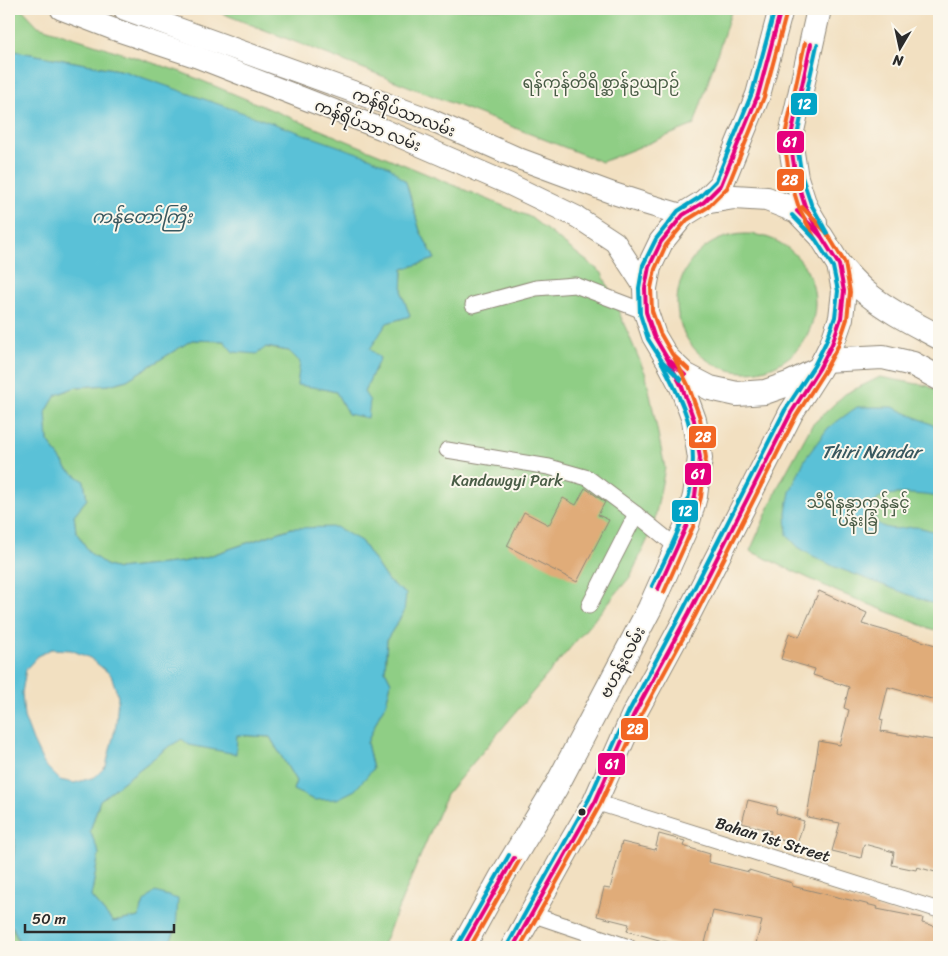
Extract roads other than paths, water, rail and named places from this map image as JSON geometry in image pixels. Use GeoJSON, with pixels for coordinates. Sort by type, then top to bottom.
{"type":"FeatureCollection","features":[{"type":"Feature","properties":{"kind":"main road","name":"ကန်ရိပ်သာ လမ်း"},"geometry":{"type":"LineString","coordinates":[[61,9],[262,82],[382,129],[509,184],[577,217],[615,242],[645,288]]}},
{"type":"Feature","properties":{"kind":"main road","name":"ကန်ရိပ်သာလမ်း"},"geometry":{"type":"LineString","coordinates":[[124,9],[429,119],[520,159],[612,193],[683,215]]}},
{"type":"Feature","properties":{"kind":"main road"},"geometry":{"type":"LineString","coordinates":[[781,9],[758,95],[721,185],[704,202],[683,215],[661,242],[649,267],[645,288],[646,312],[654,336],[667,358],[685,375],[710,388],[737,394],[765,392],[791,383],[822,364],[883,357],[913,364],[939,378]]}},
{"type":"Feature","properties":{"kind":"main road"},"geometry":{"type":"LineString","coordinates":[[819,9],[790,140],[796,178],[805,206],[839,265],[855,283],[868,295],[904,319],[939,337]]}},
{"type":"Feature","properties":{"kind":"main road"},"geometry":{"type":"LineString","coordinates":[[704,202],[734,197],[767,199],[797,212],[822,236]]}},
{"type":"Feature","properties":{"kind":"main road"},"geometry":{"type":"LineString","coordinates":[[513,947],[595,802],[633,716],[689,613],[791,414],[832,344],[841,318],[844,291],[839,265]]}},
{"type":"Feature","properties":{"kind":"main road","name":"ဗဟန်းလမ်း"},"geometry":{"type":"LineString","coordinates":[[463,947],[501,878],[556,787],[650,608],[687,525],[695,496],[700,458],[694,420],[682,386],[667,358]]}},
{"type":"Feature","properties":{"kind":"street"},"geometry":{"type":"LineString","coordinates":[[474,305],[536,288],[575,285],[646,312]]}},
{"type":"Feature","properties":{"kind":"street"},"geometry":{"type":"LineString","coordinates":[[447,450],[549,467],[588,478],[677,547]]}},
{"type":"Feature","properties":{"kind":"street"},"geometry":{"type":"LineString","coordinates":[[589,606],[636,514]]}},
{"type":"Feature","properties":{"kind":"street","name":"Bahan 1st Street"},"geometry":{"type":"LineString","coordinates":[[595,802],[939,910]]}},
{"type":"Feature","properties":{"kind":"street"},"geometry":{"type":"LineString","coordinates":[[531,914],[629,947]]}},
{"type":"Feature","properties":{"kind":"water","name":"ကန်တော်ကြီး"},"geometry":{"type":"Polygon","coordinates":[[[9,50],[124,71],[369,157],[390,167],[406,182],[420,231],[435,259],[403,269],[402,294],[410,316],[387,323],[370,349],[380,358],[364,392],[370,401],[368,418],[348,414],[336,392],[297,385],[300,362],[289,351],[266,347],[257,354],[233,352],[224,341],[192,340],[127,380],[109,385],[76,387],[56,395],[46,412],[48,441],[68,470],[84,481],[87,499],[74,515],[76,532],[90,553],[107,566],[118,569],[182,562],[206,557],[292,528],[336,527],[361,541],[388,581],[406,594],[404,612],[387,639],[385,670],[391,682],[386,704],[367,743],[373,769],[355,790],[337,799],[314,800],[293,790],[296,781],[270,737],[237,735],[236,754],[189,745],[182,739],[167,748],[100,800],[90,831],[99,853],[91,897],[113,922],[139,917],[144,902],[155,892],[178,899],[176,929],[167,947],[21,947],[13,927],[9,925],[9,869],[13,861],[15,839],[9,834],[9,50]],[[51,649],[38,656],[26,669],[22,693],[24,717],[44,764],[60,780],[74,783],[95,777],[106,766],[116,725],[118,696],[111,675],[90,658],[71,650],[51,649]]]}},
{"type":"Feature","properties":{"kind":"water","name":"Thiri Nandar"},"geometry":{"type":"Polygon","coordinates":[[[857,407],[893,407],[939,429],[939,497],[907,494],[883,496],[876,502],[875,508],[878,524],[886,528],[916,527],[939,533],[939,606],[835,567],[798,547],[787,535],[786,512],[790,492],[805,459],[828,428],[857,407]]]}},
{"type":"Feature","properties":{"kind":"park label","name":"ရန်ကုန်တိရိစ္ဆာန်ဥယျာဉ်"},"geometry":{"type":"Point","coordinates":[601,82]}},
{"type":"Feature","properties":{"kind":"park label","name":"Kandawgyi Park"},"geometry":{"type":"Point","coordinates":[507,480]}},
{"type":"Feature","properties":{"kind":"park label","name":"သီရိနန္ဒာကန်နှင့် ပန်းခြံ"},"geometry":{"type":"Point","coordinates":[858,511]}}]}
